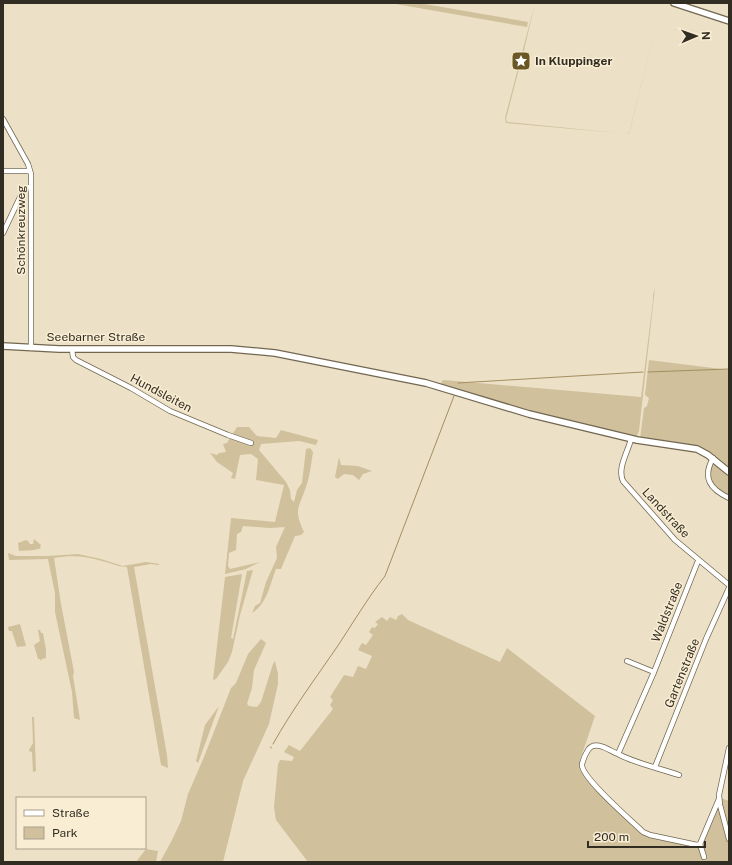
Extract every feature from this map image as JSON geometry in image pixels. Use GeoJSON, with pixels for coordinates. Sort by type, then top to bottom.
{"type":"FeatureCollection","features":[{"type":"Feature","properties":{"kind":"main road"},"geometry":{"type":"LineString","coordinates":[[674,3],[729,21]]}},
{"type":"Feature","properties":{"kind":"main road","name":"Seebarner Straße"},"geometry":{"type":"LineString","coordinates":[[3,346],[72,349],[239,349],[268,352],[426,383],[529,414],[631,439],[697,449],[713,458],[729,472]]}},
{"type":"Feature","properties":{"kind":"street","name":"Schönkreuzweg"},"geometry":{"type":"LineString","coordinates":[[3,119],[30,171],[31,348]]}},
{"type":"Feature","properties":{"kind":"street"},"geometry":{"type":"LineString","coordinates":[[3,171],[30,171]]}},
{"type":"Feature","properties":{"kind":"street"},"geometry":{"type":"LineString","coordinates":[[3,233],[22,193],[26,188],[31,186]]}},
{"type":"Feature","properties":{"kind":"street","name":"Hundsleiten"},"geometry":{"type":"LineString","coordinates":[[72,349],[73,357],[76,360],[131,388],[170,411],[251,443]]}},
{"type":"Feature","properties":{"kind":"street","name":"Landstraße"},"geometry":{"type":"LineString","coordinates":[[631,439],[621,468],[621,476],[623,481],[670,535],[698,561],[729,586]]}},
{"type":"Feature","properties":{"kind":"street"},"geometry":{"type":"LineString","coordinates":[[713,458],[709,467],[709,482],[715,490],[729,498]]}},
{"type":"Feature","properties":{"kind":"street","name":"Waldstraße"},"geometry":{"type":"LineString","coordinates":[[618,754],[654,672],[698,561]]}},
{"type":"Feature","properties":{"kind":"street","name":"Gartenstraße"},"geometry":{"type":"LineString","coordinates":[[655,767],[706,639],[729,586]]}},
{"type":"Feature","properties":{"kind":"street"},"geometry":{"type":"LineString","coordinates":[[627,661],[654,672]]}},
{"type":"Feature","properties":{"kind":"street"},"geometry":{"type":"LineString","coordinates":[[679,775],[631,761],[599,745],[594,745],[589,748],[582,764],[583,770],[598,790],[643,832],[650,835],[697,845],[700,844]]}},
{"type":"Feature","properties":{"kind":"street"},"geometry":{"type":"LineString","coordinates":[[729,748],[720,784],[719,799],[729,839]]}},
{"type":"Feature","properties":{"kind":"street"},"geometry":{"type":"LineString","coordinates":[[704,858],[700,844],[719,799]]}},
{"type":"Feature","properties":{"kind":"green space"},"geometry":{"type":"Polygon","coordinates":[[[390,3],[419,3],[528,22],[527,27],[390,3]]]}},
{"type":"Feature","properties":{"kind":"green space"},"geometry":{"type":"Polygon","coordinates":[[[535,3],[522,62],[506,119],[507,122],[619,133],[506,123],[505,118],[535,3]]]}},
{"type":"Feature","properties":{"kind":"green space"},"geometry":{"type":"Polygon","coordinates":[[[661,7],[629,134],[629,133],[661,7]]]}},
{"type":"Feature","properties":{"kind":"green space"},"geometry":{"type":"Polygon","coordinates":[[[655,288],[639,431],[636,438],[522,410],[443,386],[441,383],[443,380],[641,397],[655,288]]]}},
{"type":"Feature","properties":{"kind":"green space"},"geometry":{"type":"Polygon","coordinates":[[[649,360],[729,370],[729,468],[705,450],[640,439],[644,408],[647,406],[649,398],[645,395],[649,360]]]}},
{"type":"Feature","properties":{"kind":"green space"},"geometry":{"type":"Polygon","coordinates":[[[237,427],[249,427],[257,436],[276,438],[281,430],[318,440],[316,445],[299,441],[261,444],[259,450],[286,482],[290,490],[291,499],[294,502],[297,490],[302,483],[306,449],[310,448],[313,452],[306,487],[298,509],[299,518],[304,532],[301,535],[295,536],[281,569],[276,569],[265,599],[252,613],[255,606],[260,603],[266,582],[277,558],[276,547],[285,527],[270,528],[243,526],[241,532],[237,534],[236,550],[229,553],[228,566],[230,569],[260,562],[246,569],[225,574],[231,518],[275,522],[284,485],[256,480],[258,459],[251,454],[240,455],[235,479],[231,478],[233,473],[217,462],[210,453],[217,455],[219,453],[226,452],[223,444],[227,443],[237,427]]]}},
{"type":"Feature","properties":{"kind":"green space"},"geometry":{"type":"Polygon","coordinates":[[[339,457],[341,465],[358,466],[372,471],[363,474],[359,480],[353,475],[344,474],[338,479],[335,477],[339,457]]]}},
{"type":"Feature","properties":{"kind":"green space"},"geometry":{"type":"Polygon","coordinates":[[[713,463],[729,475],[729,496],[713,485],[710,469],[713,463]]]}},
{"type":"Feature","properties":{"kind":"green space"},"geometry":{"type":"Polygon","coordinates":[[[34,539],[41,545],[41,548],[19,551],[18,543],[26,540],[30,544],[33,544],[34,539]]]}},
{"type":"Feature","properties":{"kind":"green space"},"geometry":{"type":"Polygon","coordinates":[[[8,553],[16,556],[78,554],[123,566],[146,562],[160,564],[134,567],[168,768],[161,765],[127,567],[84,557],[66,556],[54,558],[74,672],[73,676],[80,720],[74,718],[72,692],[55,612],[55,593],[48,559],[9,560],[8,553]]]}},
{"type":"Feature","properties":{"kind":"green space"},"geometry":{"type":"Polygon","coordinates":[[[253,570],[240,615],[232,652],[228,662],[216,679],[213,680],[225,577],[242,574],[231,638],[233,639],[247,571],[253,570]]]}},
{"type":"Feature","properties":{"kind":"green space"},"geometry":{"type":"Polygon","coordinates":[[[402,614],[408,620],[500,662],[507,648],[595,716],[580,760],[582,772],[598,791],[645,835],[700,847],[721,798],[729,801],[729,862],[308,862],[276,820],[274,807],[278,764],[280,760],[292,761],[294,757],[284,752],[289,745],[300,751],[333,709],[330,705],[333,700],[330,697],[344,675],[353,677],[358,666],[366,669],[372,656],[358,650],[362,643],[366,645],[373,635],[369,632],[372,627],[375,628],[378,624],[375,622],[382,617],[387,621],[390,617],[396,620],[398,616],[402,614]]]}},
{"type":"Feature","properties":{"kind":"green space"},"geometry":{"type":"Polygon","coordinates":[[[20,624],[26,646],[17,647],[12,631],[9,631],[8,627],[20,624]]]}},
{"type":"Feature","properties":{"kind":"green space"},"geometry":{"type":"Polygon","coordinates":[[[38,630],[43,633],[46,650],[46,658],[42,659],[41,661],[38,659],[34,645],[40,641],[38,630]]]}},
{"type":"Feature","properties":{"kind":"green space"},"geometry":{"type":"Polygon","coordinates":[[[261,639],[266,643],[254,670],[252,688],[247,704],[249,706],[257,707],[261,702],[275,661],[278,674],[278,684],[269,724],[243,781],[223,862],[160,862],[181,821],[188,794],[231,688],[236,683],[248,654],[261,639]]]}},
{"type":"Feature","properties":{"kind":"green space"},"geometry":{"type":"Polygon","coordinates":[[[219,706],[198,763],[196,761],[205,725],[219,706]]]}},
{"type":"Feature","properties":{"kind":"green space"},"geometry":{"type":"Polygon","coordinates":[[[32,717],[34,717],[36,771],[33,772],[32,752],[29,751],[33,743],[32,717]]]}},
{"type":"Feature","properties":{"kind":"green space"},"geometry":{"type":"Polygon","coordinates":[[[146,849],[158,851],[156,862],[136,862],[146,849]]]}},
{"type":"Feature","properties":{"kind":"waterway"},"geometry":{"type":"LineString","coordinates":[[648,372],[729,369]]}},
{"type":"Feature","properties":{"kind":"waterway"},"geometry":{"type":"LineString","coordinates":[[458,383],[643,372]]}},
{"type":"Feature","properties":{"kind":"waterway"},"geometry":{"type":"LineString","coordinates":[[273,744],[280,731],[385,576],[454,396]]}},
{"type":"Feature","properties":{"kind":"place","name":"In Kluppinger"},"geometry":{"type":"Point","coordinates":[521,61]}}]}
